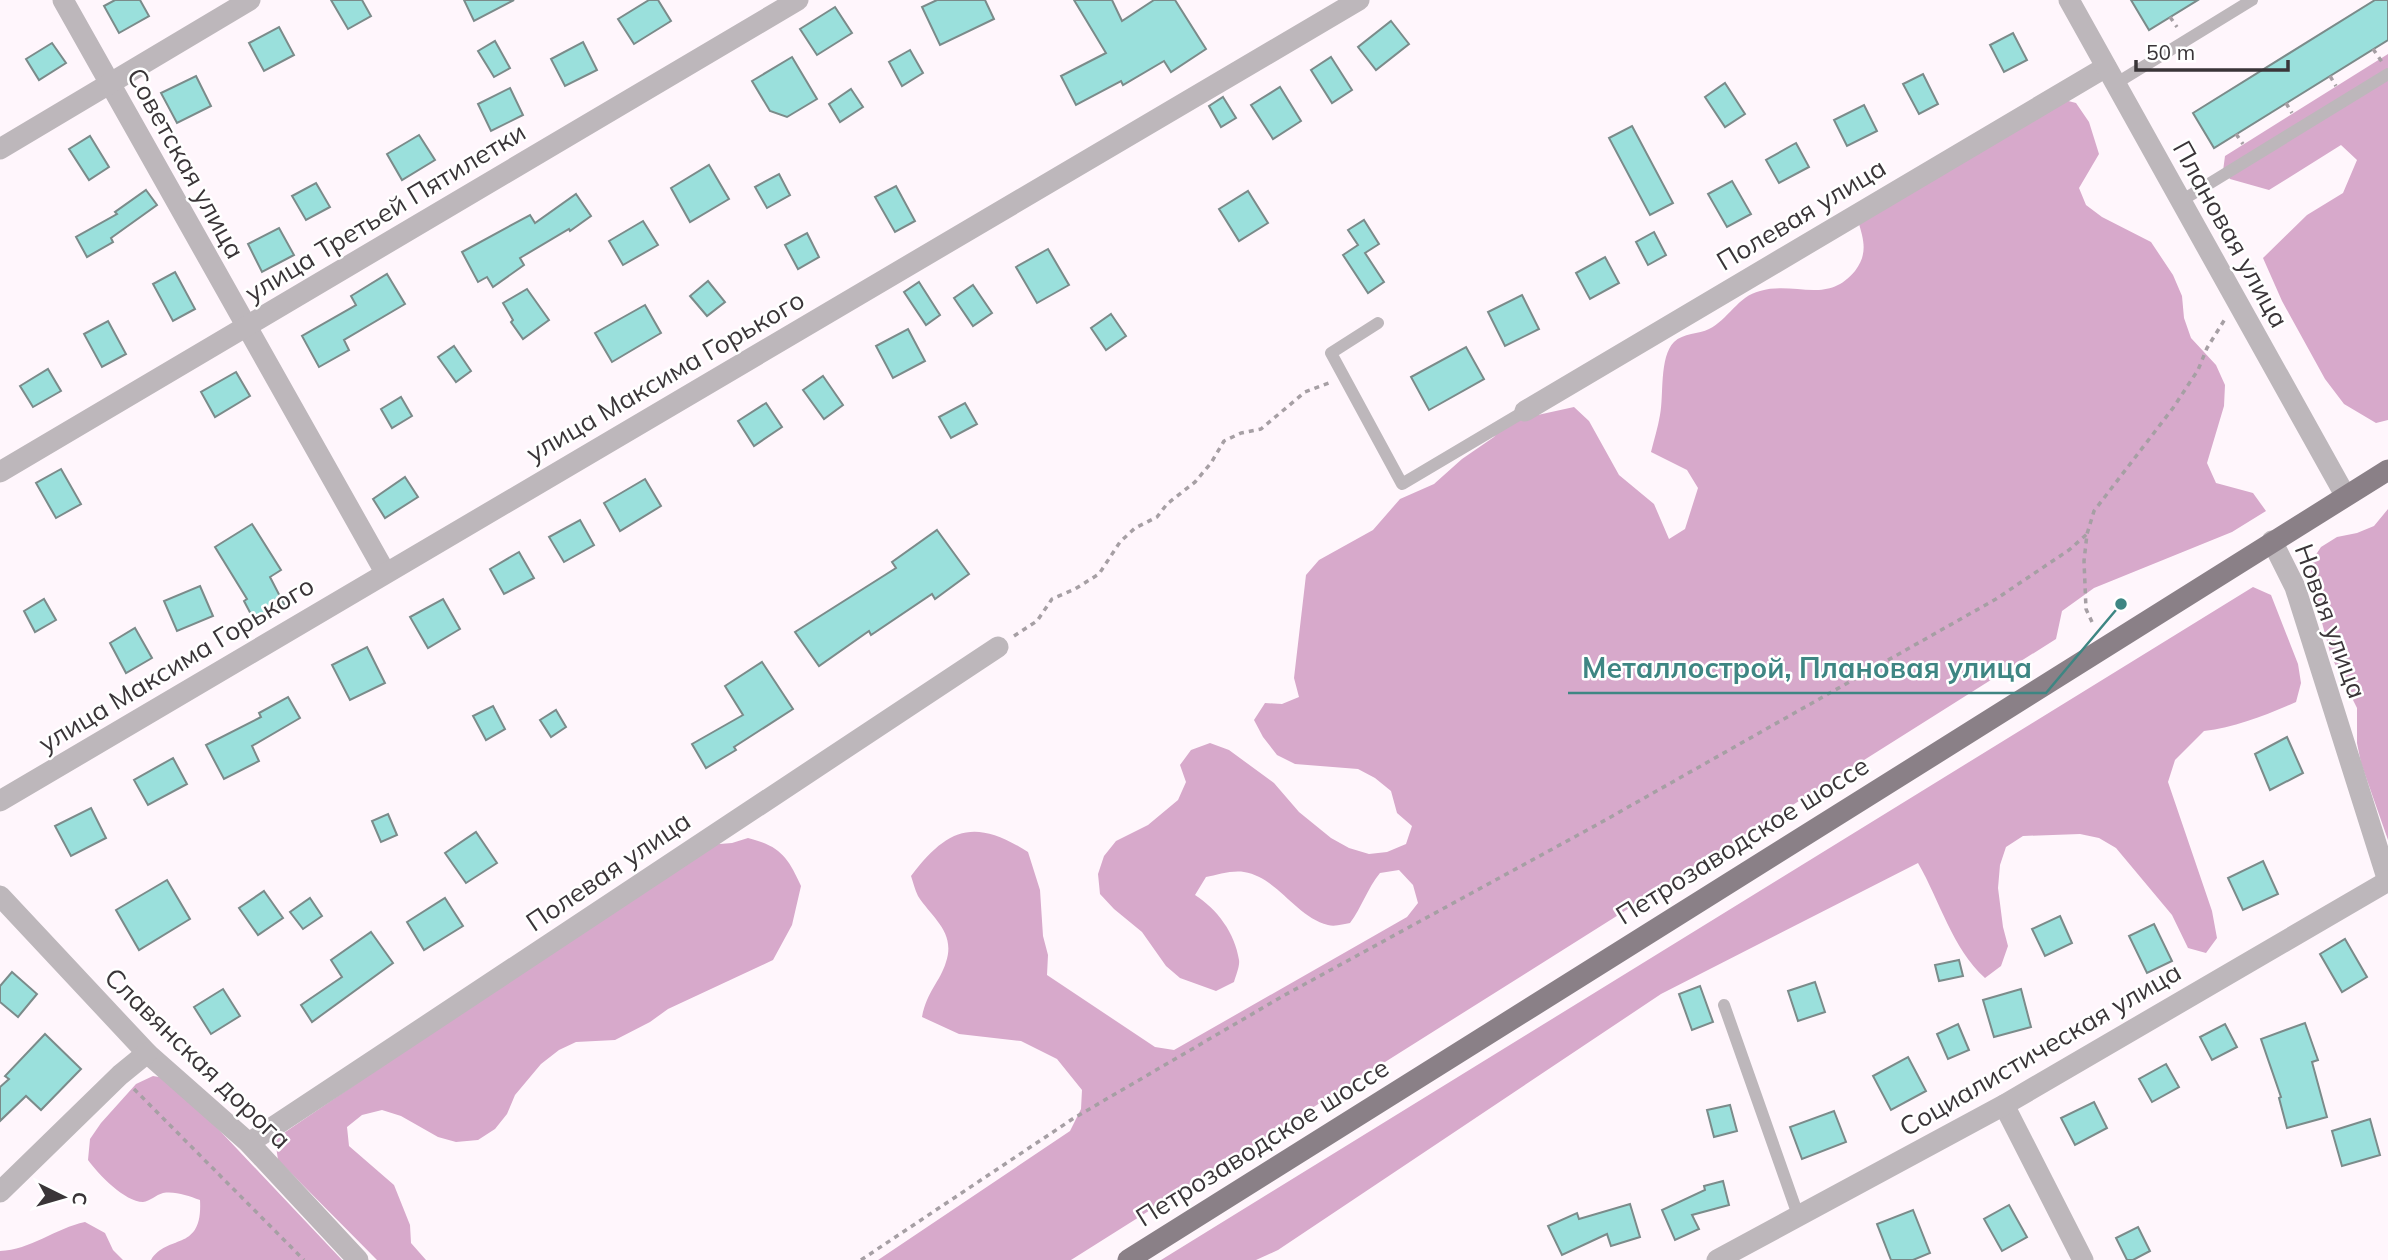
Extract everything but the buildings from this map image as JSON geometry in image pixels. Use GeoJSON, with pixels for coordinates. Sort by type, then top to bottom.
{"type":"FeatureCollection","features":[{"type":"Feature","properties":{"kind":"main road","name":"Петрозаводское шоссе"},"geometry":{"type":"LineString","coordinates":[[1128,1260],[2388,470]]}},
{"type":"Feature","properties":{"kind":"street","name":"Советская улица"},"geometry":{"type":"LineString","coordinates":[[63,0],[385,572]]}},
{"type":"Feature","properties":{"kind":"street"},"geometry":{"type":"LineString","coordinates":[[0,149],[250,0]]}},
{"type":"Feature","properties":{"kind":"street","name":"улица Третьей Пятилетки"},"geometry":{"type":"LineString","coordinates":[[0,472],[798,0]]}},
{"type":"Feature","properties":{"kind":"street","name":"улица Максима Горького"},"geometry":{"type":"LineString","coordinates":[[0,802],[385,572],[1359,0]]}},
{"type":"Feature","properties":{"kind":"street","name":"Плановая улица"},"geometry":{"type":"LineString","coordinates":[[2069,0],[2346,495]]}},
{"type":"Feature","properties":{"kind":"street","name":"Полевая улица"},"geometry":{"type":"LineString","coordinates":[[1525,411],[2111,75]]}},
{"type":"Feature","properties":{"kind":"street","name":"Новая улица"},"geometry":{"type":"LineString","coordinates":[[2272,541],[2295,587],[2388,881]]}},
{"type":"Feature","properties":{"kind":"street","name":"Полевая улица"},"geometry":{"type":"LineString","coordinates":[[249,1143],[998,647]]}},
{"type":"Feature","properties":{"kind":"street","name":"Социалистическая улица"},"geometry":{"type":"LineString","coordinates":[[1717,1260],[2004,1105],[2388,881]]}},
{"type":"Feature","properties":{"kind":"street","name":"Славянская дорога"},"geometry":{"type":"LineString","coordinates":[[0,896],[147,1053],[249,1143],[358,1260]]}},
{"type":"Feature","properties":{"kind":"street"},"geometry":{"type":"LineString","coordinates":[[0,1192],[120,1075],[147,1053]]}},
{"type":"Feature","properties":{"kind":"street"},"geometry":{"type":"LineString","coordinates":[[2004,1105],[2083,1260]]}},
{"type":"Feature","properties":{"kind":"lane"},"geometry":{"type":"LineString","coordinates":[[2111,75],[2252,0]]}},
{"type":"Feature","properties":{"kind":"lane"},"geometry":{"type":"LineString","coordinates":[[2180,201],[2388,74]]}},
{"type":"Feature","properties":{"kind":"lane"},"geometry":{"type":"LineString","coordinates":[[1378,323],[1331,353],[1402,484],[1525,411]]}},
{"type":"Feature","properties":{"kind":"lane"},"geometry":{"type":"LineString","coordinates":[[1724,1005],[1798,1215]]}},
{"type":"Feature","properties":{"kind":"path"},"geometry":{"type":"LineString","coordinates":[[2092,622],[2085,609],[2084,561],[2087,534],[2094,512],[2173,408],[2198,370],[2207,348],[2255,265]]}},
{"type":"Feature","properties":{"kind":"path"},"geometry":{"type":"LineString","coordinates":[[998,647],[1037,621],[1052,599],[1076,589],[1098,574],[1120,542],[1135,528],[1157,517],[1167,504],[1195,482],[1212,463],[1224,441],[1241,433],[1261,429],[1305,392],[1344,377]]}},
{"type":"Feature","properties":{"kind":"path"},"geometry":{"type":"LineString","coordinates":[[861,1260],[1074,1118],[1283,996],[1600,823],[1996,599],[2087,534]]}},
{"type":"Feature","properties":{"kind":"path"},"geometry":{"type":"LineString","coordinates":[[120,1075],[304,1260]]}},
{"type":"Feature","properties":{"kind":"shaded area"},"geometry":{"type":"Polygon","coordinates":[[[2388,54],[2388,420],[2376,423],[2344,404],[2325,379],[2282,301],[2263,258],[2307,215],[2343,193],[2357,160],[2341,145],[2269,190],[2230,179],[2223,171],[2225,156],[2388,54]]]}},
{"type":"Feature","properties":{"kind":"shaded area"},"geometry":{"type":"Polygon","coordinates":[[[2057,98],[2076,103],[2089,122],[2099,154],[2079,188],[2086,205],[2102,217],[2151,242],[2173,275],[2182,296],[2184,318],[2191,338],[2216,365],[2225,385],[2224,406],[2207,463],[2216,483],[2253,493],[2266,511],[2232,532],[2094,588],[2062,611],[2056,639],[1071,1260],[878,1260],[1070,1131],[1081,1109],[1082,1090],[1057,1059],[1021,1041],[959,1034],[922,1017],[927,1000],[946,962],[948,942],[941,926],[918,896],[911,876],[937,847],[950,838],[977,832],[1009,841],[1028,852],[1040,890],[1043,936],[1048,955],[1047,975],[1155,1047],[1174,1050],[1407,917],[1418,903],[1413,885],[1399,870],[1380,873],[1350,923],[1334,926],[1317,921],[1306,914],[1256,875],[1235,872],[1206,877],[1195,895],[1211,907],[1224,923],[1234,940],[1239,960],[1234,982],[1216,991],[1180,978],[1166,966],[1142,932],[1100,894],[1098,874],[1104,856],[1116,841],[1148,825],[1178,800],[1186,782],[1180,765],[1191,750],[1210,743],[1229,750],[1274,783],[1299,812],[1331,838],[1349,848],[1369,854],[1387,852],[1406,844],[1412,826],[1397,813],[1391,791],[1358,769],[1295,764],[1277,755],[1254,720],[1265,703],[1282,704],[1299,697],[1294,678],[1306,575],[1319,560],[1373,530],[1400,499],[1434,484],[1462,459],[1494,437],[1506,422],[1574,407],[1589,421],[1619,475],[1654,504],[1669,539],[1685,529],[1698,488],[1687,470],[1651,452],[1660,415],[1666,357],[1674,342],[1716,325],[1745,298],[1760,291],[1786,288],[1822,290],[1844,281],[1855,271],[1862,259],[1863,241],[1858,221],[2057,98]]]}},
{"type":"Feature","properties":{"kind":"shaded area"},"geometry":{"type":"Polygon","coordinates":[[[2388,509],[2388,840],[2361,763],[2357,743],[2357,708],[2331,656],[2311,582],[2311,562],[2321,547],[2337,537],[2374,526],[2388,509]]]}},
{"type":"Feature","properties":{"kind":"shaded area"},"geometry":{"type":"Polygon","coordinates":[[[2253,587],[2271,595],[2298,664],[2301,683],[2296,702],[2251,720],[2204,731],[2175,760],[2168,782],[2212,911],[2217,938],[2206,953],[2188,948],[2172,915],[2116,848],[2099,838],[2080,834],[2023,836],[2006,847],[2000,865],[1998,888],[2008,946],[2001,966],[1985,978],[1955,938],[1918,863],[1661,994],[1278,1250],[1256,1260],[1161,1260],[2253,587]]]}},
{"type":"Feature","properties":{"kind":"shaded area"},"geometry":{"type":"Polygon","coordinates":[[[748,838],[768,845],[782,854],[801,886],[792,925],[773,960],[668,1009],[650,1022],[615,1040],[576,1042],[559,1050],[541,1064],[515,1095],[507,1114],[495,1129],[478,1140],[456,1142],[438,1137],[401,1116],[382,1110],[362,1115],[347,1127],[349,1146],[394,1185],[410,1225],[411,1243],[426,1260],[377,1260],[278,1160],[275,1139],[707,845],[732,843],[748,838]]]}},
{"type":"Feature","properties":{"kind":"shaded area"},"geometry":{"type":"Polygon","coordinates":[[[153,1076],[171,1079],[342,1260],[151,1260],[158,1252],[183,1240],[196,1228],[200,1200],[168,1193],[143,1202],[136,1201],[113,1186],[88,1160],[90,1139],[101,1123],[136,1084],[153,1076]]]}},
{"type":"Feature","properties":{"kind":"shaded area"},"geometry":{"type":"Polygon","coordinates":[[[85,1222],[105,1233],[113,1250],[123,1260],[0,1260],[0,1251],[22,1247],[85,1222]]]}},
{"type":"Feature","properties":{"kind":"place","name":"Металлострой, Плановая улица"},"geometry":{"type":"Point","coordinates":[2121,604]}}]}
